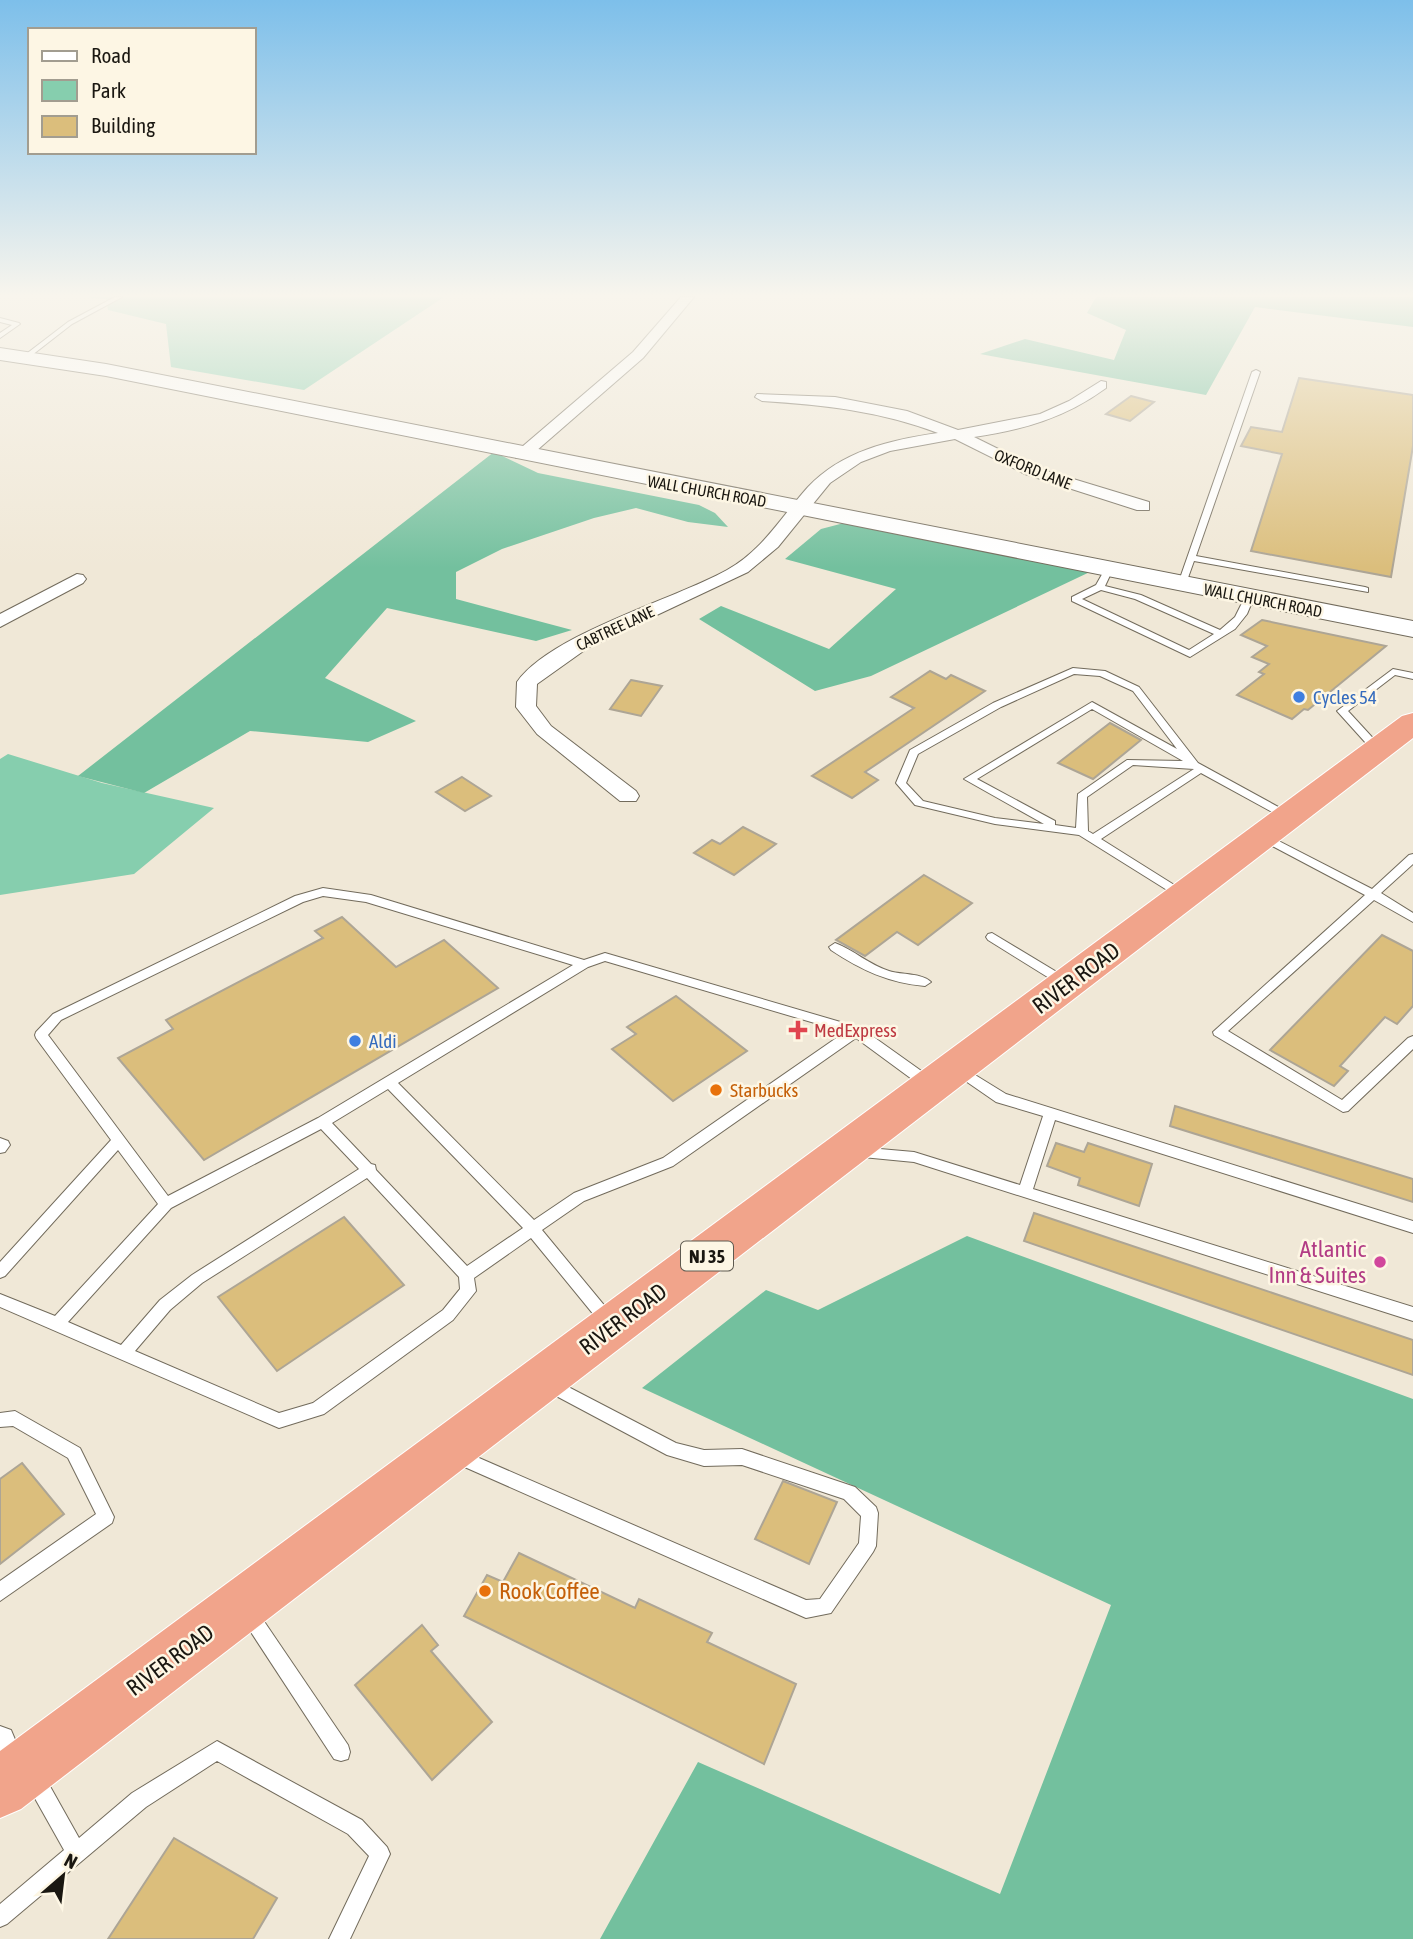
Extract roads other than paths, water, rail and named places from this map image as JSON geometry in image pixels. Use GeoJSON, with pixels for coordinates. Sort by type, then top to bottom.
{"type":"FeatureCollection","features":[{"type":"Feature","properties":{"kind":"highway","name":"RIVER ROAD"},"geometry":{"type":"LineString","coordinates":[[12,1766],[243,1605],[1395,737]]}},
{"type":"Feature","properties":{"kind":"street","name":"WALL CHURCH ROAD"},"geometry":{"type":"LineString","coordinates":[[193,387],[798,508],[1104,578],[1182,584],[1413,629]]}},
{"type":"Feature","properties":{"kind":"street"},"geometry":{"type":"LineString","coordinates":[[522,454],[600,387]]}},
{"type":"Feature","properties":{"kind":"street"},"geometry":{"type":"LineString","coordinates":[[798,508],[825,478],[855,459],[899,444],[1047,417],[1076,404],[1098,387]]}},
{"type":"Feature","properties":{"kind":"street","name":"OXFORD LANE"},"geometry":{"type":"LineString","coordinates":[[762,397],[809,398],[882,409],[958,435],[1031,471],[1143,506]]}},
{"type":"Feature","properties":{"kind":"street","name":"CABTREE LANE"},"geometry":{"type":"LineString","coordinates":[[628,796],[544,730],[526,707],[527,682],[575,645],[719,581],[743,567],[760,555],[798,508]]}},
{"type":"Feature","properties":{"kind":"street"},"geometry":{"type":"LineString","coordinates":[[0,621],[77,579]]}},
{"type":"Feature","properties":{"kind":"lane"},"geometry":{"type":"LineString","coordinates":[[1182,584],[1251,387]]}},
{"type":"Feature","properties":{"kind":"lane"},"geometry":{"type":"LineString","coordinates":[[1190,558],[1364,590]]}},
{"type":"Feature","properties":{"kind":"lane"},"geometry":{"type":"LineString","coordinates":[[1221,634],[1138,597],[1104,578],[1075,599],[1190,654],[1235,626],[1242,617],[1249,597]]}},
{"type":"Feature","properties":{"kind":"lane"},"geometry":{"type":"LineString","coordinates":[[1082,832],[995,821],[919,803],[901,783],[914,752],[997,705],[1073,671],[1102,673],[1136,689],[1198,767]]}},
{"type":"Feature","properties":{"kind":"lane"},"geometry":{"type":"LineString","coordinates":[[1395,737],[1342,711],[1394,672],[1413,676]]}},
{"type":"Feature","properties":{"kind":"lane"},"geometry":{"type":"LineString","coordinates":[[1184,897],[1082,832],[1045,821],[969,779],[1092,705],[1198,767],[1276,827],[1373,894],[1413,918]]}},
{"type":"Feature","properties":{"kind":"lane"},"geometry":{"type":"LineString","coordinates":[[1082,832],[1082,796],[1130,762],[1198,767]]}},
{"type":"Feature","properties":{"kind":"lane"},"geometry":{"type":"LineString","coordinates":[[1093,839],[1198,767]]}},
{"type":"Feature","properties":{"kind":"lane"},"geometry":{"type":"LineString","coordinates":[[1413,858],[1219,1032],[1343,1107],[1413,1041]]}},
{"type":"Feature","properties":{"kind":"lane"},"geometry":{"type":"LineString","coordinates":[[166,1204],[41,1035],[57,1017],[299,899],[323,892],[368,898],[584,964]]}},
{"type":"Feature","properties":{"kind":"lane"},"geometry":{"type":"LineString","coordinates":[[992,937],[1068,984]]}},
{"type":"Feature","properties":{"kind":"lane"},"geometry":{"type":"LineString","coordinates":[[835,947],[875,974],[899,980],[925,982]]}},
{"type":"Feature","properties":{"kind":"lane"},"geometry":{"type":"LineString","coordinates":[[57,1324],[166,1204],[323,1122],[584,964],[605,957],[856,1031],[944,1077],[1001,1098],[1413,1227]]}},
{"type":"Feature","properties":{"kind":"lane"},"geometry":{"type":"LineString","coordinates":[[466,1275],[579,1197],[668,1162],[856,1031]]}},
{"type":"Feature","properties":{"kind":"lane"},"geometry":{"type":"LineString","coordinates":[[388,1083],[532,1228],[613,1326]]}},
{"type":"Feature","properties":{"kind":"lane"},"geometry":{"type":"LineString","coordinates":[[1025,1190],[1050,1114]]}},
{"type":"Feature","properties":{"kind":"lane"},"geometry":{"type":"LineString","coordinates":[[0,1300],[279,1421],[318,1409],[448,1315],[468,1291],[466,1275],[370,1169],[323,1122]]}},
{"type":"Feature","properties":{"kind":"lane"},"geometry":{"type":"LineString","coordinates":[[0,1272],[118,1140]]}},
{"type":"Feature","properties":{"kind":"lane"},"geometry":{"type":"LineString","coordinates":[[846,1151],[914,1157],[1413,1314]]}},
{"type":"Feature","properties":{"kind":"lane"},"geometry":{"type":"LineString","coordinates":[[123,1353],[165,1306],[197,1279],[370,1169]]}},
{"type":"Feature","properties":{"kind":"lane"},"geometry":{"type":"LineString","coordinates":[[447,1451],[806,1609],[825,1607],[867,1546],[870,1513],[849,1493],[742,1457],[704,1458],[673,1450],[541,1380]]}},
{"type":"Feature","properties":{"kind":"lane"},"geometry":{"type":"LineString","coordinates":[[0,1420],[15,1418],[74,1453],[106,1517],[0,1592]]}},
{"type":"Feature","properties":{"kind":"lane"},"geometry":{"type":"LineString","coordinates":[[243,1605],[341,1752]]}},
{"type":"Feature","properties":{"kind":"lane"},"geometry":{"type":"LineString","coordinates":[[0,1917],[139,1800],[217,1750],[355,1827],[380,1854],[339,1939]]}},
{"type":"Feature","properties":{"kind":"lane"},"geometry":{"type":"LineString","coordinates":[[12,1766],[76,1853]]}},
{"type":"Feature","properties":{"kind":"place","name":"Cycles 54"},"geometry":{"type":"Point","coordinates":[1299,697]}},
{"type":"Feature","properties":{"kind":"place","name":"MedExpress"},"geometry":{"type":"Point","coordinates":[798,1030]}},
{"type":"Feature","properties":{"kind":"place","name":"Aldi"},"geometry":{"type":"Point","coordinates":[355,1041]}},
{"type":"Feature","properties":{"kind":"place","name":"Starbucks"},"geometry":{"type":"Point","coordinates":[716,1090]}},
{"type":"Feature","properties":{"kind":"place","name":"Atlantic Inn & Suites"},"geometry":{"type":"Point","coordinates":[1380,1262]}},
{"type":"Feature","properties":{"kind":"place","name":"Rook Coffee"},"geometry":{"type":"Point","coordinates":[485,1591]}}]}
